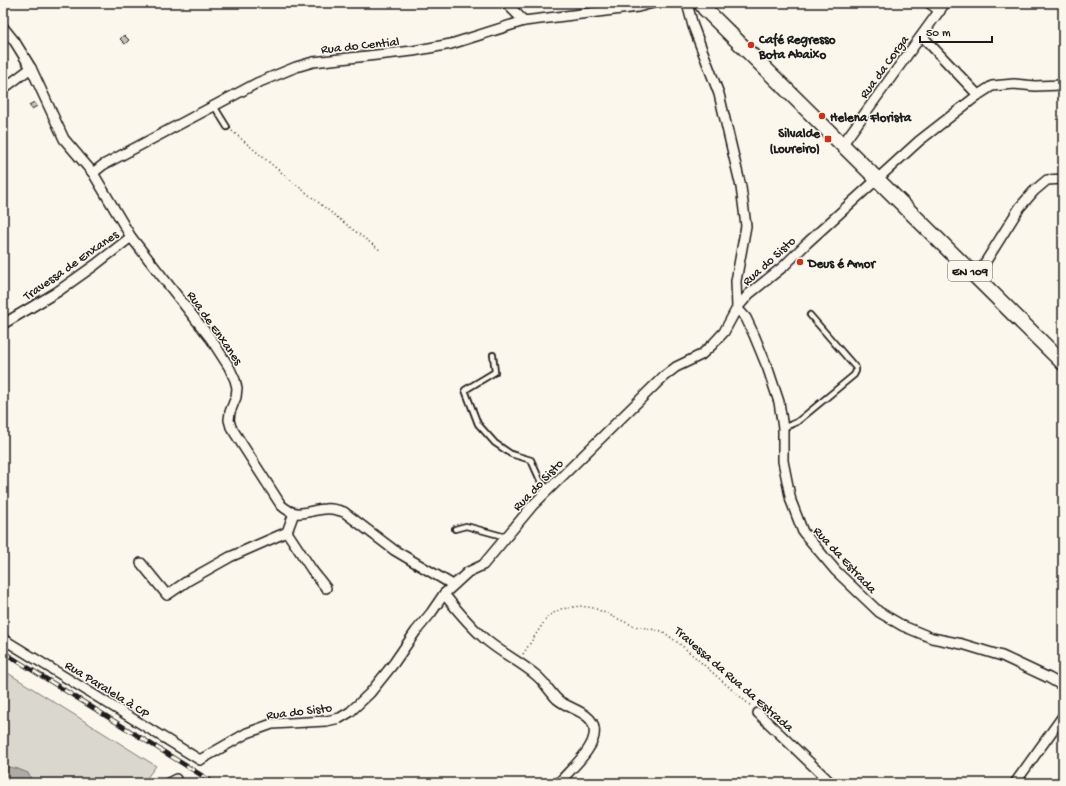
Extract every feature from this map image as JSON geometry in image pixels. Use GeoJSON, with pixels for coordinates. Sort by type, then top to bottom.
{"type":"FeatureCollection","features":[{"type":"Feature","properties":{"kind":"main road","name":"EN 109"},"geometry":{"type":"LineString","coordinates":[[701,3],[705,9],[876,180],[1063,363]]}},
{"type":"Feature","properties":{"kind":"street"},"geometry":{"type":"LineString","coordinates":[[506,3],[524,21]]}},
{"type":"Feature","properties":{"kind":"street","name":"Rua do Cential"},"geometry":{"type":"LineString","coordinates":[[93,173],[103,165],[257,83],[280,72],[302,65],[313,62],[436,47],[451,44],[524,21],[638,7],[653,3]]}},
{"type":"Feature","properties":{"kind":"street"},"geometry":{"type":"LineString","coordinates":[[689,3],[688,8],[692,26],[719,94],[741,186],[746,226],[736,281],[737,308]]}},
{"type":"Feature","properties":{"kind":"street"},"geometry":{"type":"LineString","coordinates":[[929,3],[940,11]]}},
{"type":"Feature","properties":{"kind":"street","name":"Rua da Corga"},"geometry":{"type":"LineString","coordinates":[[842,145],[946,3]]}},
{"type":"Feature","properties":{"kind":"street","name":"Rua de Enxanes"},"geometry":{"type":"LineString","coordinates":[[3,27],[15,42],[31,68],[64,139],[93,173],[131,237],[211,339],[229,367],[237,388],[236,397],[230,412],[229,420],[231,427],[281,505],[294,513]]}},
{"type":"Feature","properties":{"kind":"street"},"geometry":{"type":"LineString","coordinates":[[922,36],[978,95]]}},
{"type":"Feature","properties":{"kind":"street"},"geometry":{"type":"LineString","coordinates":[[3,89],[31,68]]}},
{"type":"Feature","properties":{"kind":"street","name":"Rua do Sisto"},"geometry":{"type":"LineString","coordinates":[[200,760],[247,733],[272,724],[326,721],[340,718],[350,712],[370,693],[394,663],[444,594],[468,572],[483,564],[533,505],[662,378],[676,367],[701,355],[712,345],[724,332],[737,308],[749,294],[784,266],[806,243],[919,141],[978,95],[992,86],[1014,84],[1035,86],[1063,85]]}},
{"type":"Feature","properties":{"kind":"street"},"geometry":{"type":"LineString","coordinates":[[976,277],[1020,207],[1034,191],[1047,180],[1063,179]]}},
{"type":"Feature","properties":{"kind":"street","name":"Travessa de Enxanes"},"geometry":{"type":"LineString","coordinates":[[3,324],[57,292],[131,237]]}},
{"type":"Feature","properties":{"kind":"street","name":"Rua da Estrada"},"geometry":{"type":"LineString","coordinates":[[737,308],[746,318],[768,369],[779,402],[783,428],[783,461],[791,501],[803,532],[836,571],[879,612],[903,626],[932,638],[962,644],[1002,656],[1063,686]]}},
{"type":"Feature","properties":{"kind":"street"},"geometry":{"type":"LineString","coordinates":[[141,563],[167,595],[189,580],[230,557],[287,532],[294,513],[300,514],[326,509],[336,509],[344,512],[394,550],[453,585]]}},
{"type":"Feature","properties":{"kind":"street"},"geometry":{"type":"LineString","coordinates":[[287,532],[312,570],[326,588]]}},
{"type":"Feature","properties":{"kind":"street"},"geometry":{"type":"LineString","coordinates":[[444,594],[457,610],[485,638],[538,677],[558,699],[588,717],[594,727],[594,737],[590,748],[559,783]]}},
{"type":"Feature","properties":{"kind":"street","name":"Rua Paralela à CP"},"geometry":{"type":"LineString","coordinates":[[3,639],[200,760]]}},
{"type":"Feature","properties":{"kind":"street","name":"Travessa da Rua da Estrada"},"geometry":{"type":"LineString","coordinates":[[758,713],[830,783]]}},
{"type":"Feature","properties":{"kind":"street"},"geometry":{"type":"LineString","coordinates":[[1015,783],[1063,716]]}},
{"type":"Feature","properties":{"kind":"lane"},"geometry":{"type":"LineString","coordinates":[[214,106],[227,126]]}},
{"type":"Feature","properties":{"kind":"lane"},"geometry":{"type":"LineString","coordinates":[[783,428],[796,422],[854,375],[856,371],[856,368],[810,315]]}},
{"type":"Feature","properties":{"kind":"lane"},"geometry":{"type":"LineString","coordinates":[[493,355],[495,372],[465,390],[478,424],[495,442],[511,454],[531,460],[540,480],[548,490]]}},
{"type":"Feature","properties":{"kind":"lane"},"geometry":{"type":"LineString","coordinates":[[455,529],[466,526],[506,537]]}},
{"type":"Feature","properties":{"kind":"path"},"geometry":{"type":"LineString","coordinates":[[227,126],[333,215],[380,250]]}},
{"type":"Feature","properties":{"kind":"path","name":"Travessa da Rua da Estrada"},"geometry":{"type":"LineString","coordinates":[[518,662],[548,616],[561,608],[580,606],[594,608],[634,626],[662,631],[682,645],[758,713]]}},
{"type":"Feature","properties":{"kind":"shaded area"},"geometry":{"type":"Polygon","coordinates":[[[3,670],[156,766],[143,783],[3,783],[3,670]]]}},
{"type":"Feature","properties":{"kind":"shaded area"},"geometry":{"type":"Polygon","coordinates":[[[5,766],[28,773],[33,783],[3,783],[3,767],[5,766]]]}},
{"type":"Feature","properties":{"kind":"building"},"geometry":{"type":"Polygon","coordinates":[[[124,35],[129,40],[125,44],[120,39],[124,35]]]}},
{"type":"Feature","properties":{"kind":"building"},"geometry":{"type":"Polygon","coordinates":[[[34,102],[37,106],[32,109],[29,105],[34,102]]]}},
{"type":"Feature","properties":{"kind":"waterway"},"geometry":{"type":"LineString","coordinates":[[3,761],[5,766]]}},
{"type":"Feature","properties":{"kind":"railway"},"geometry":{"type":"LineString","coordinates":[[3,652],[214,783]]}},
{"type":"Feature","properties":{"kind":"place","name":"Café Regresso Bota Abaixo"},"geometry":{"type":"Point","coordinates":[751,45]}},
{"type":"Feature","properties":{"kind":"place","name":"Helena Florista"},"geometry":{"type":"Point","coordinates":[822,116]}},
{"type":"Feature","properties":{"kind":"place","name":"Silvalde (Loureiro)"},"geometry":{"type":"Point","coordinates":[828,139]}},
{"type":"Feature","properties":{"kind":"place","name":"Deus é Amor"},"geometry":{"type":"Point","coordinates":[800,262]}}]}
